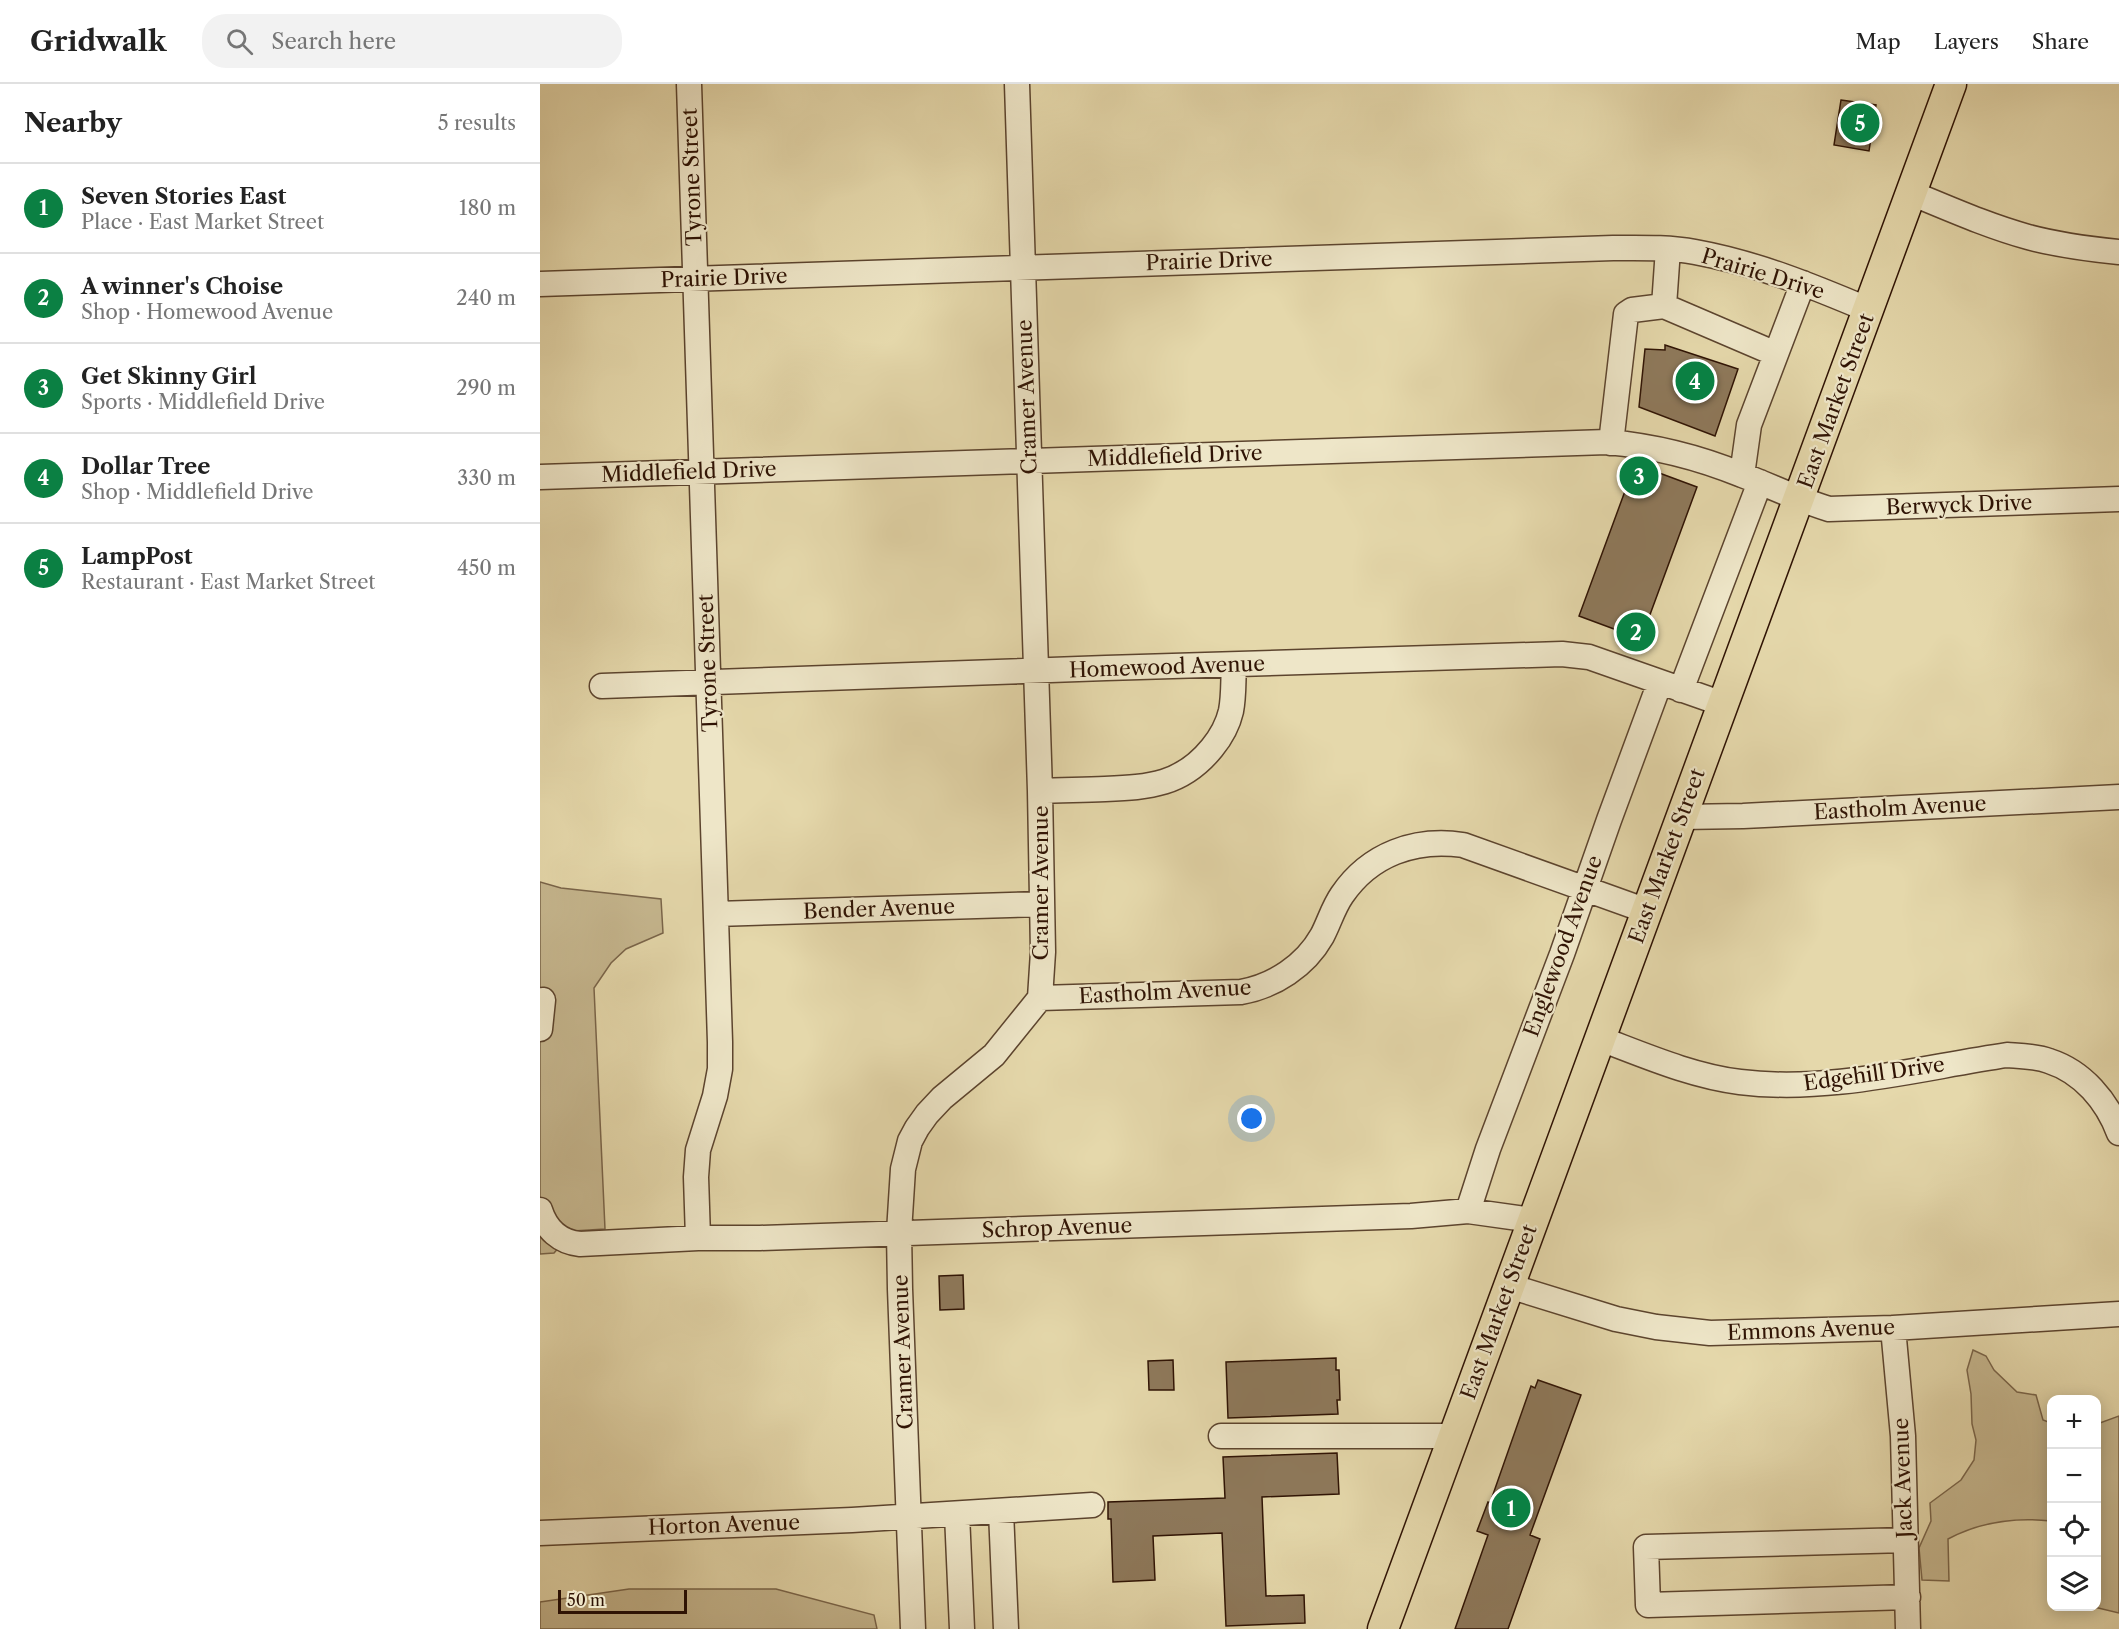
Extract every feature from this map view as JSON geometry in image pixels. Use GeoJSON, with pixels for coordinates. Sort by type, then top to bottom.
{"type":"FeatureCollection","features":[{"type":"Feature","properties":{"kind":"main road","name":"East Market Street"},"geometry":{"type":"LineString","coordinates":[[1383,1629],[1800,500],[1951,84]]}},
{"type":"Feature","properties":{"kind":"street","name":"Tyrone Street"},"geometry":{"type":"LineString","coordinates":[[689,84],[720,1069],[715,1096],[698,1150],[696,1177],[698,1238]]}},
{"type":"Feature","properties":{"kind":"street","name":"Cramer Avenue"},"geometry":{"type":"LineString","coordinates":[[913,1629],[898,1232],[903,1169],[910,1142],[917,1128],[942,1098],[994,1054],[1040,998],[1043,951],[1040,791],[1017,84]]}},
{"type":"Feature","properties":{"kind":"street"},"geometry":{"type":"LineString","coordinates":[[1911,193],[2028,237],[2082,248],[2119,252]]}},
{"type":"Feature","properties":{"kind":"street","name":"Prairie Drive"},"geometry":{"type":"LineString","coordinates":[[540,284],[1613,248],[1668,249],[1734,260],[1803,283],[1869,310]]}},
{"type":"Feature","properties":{"kind":"street"},"geometry":{"type":"LineString","coordinates":[[1664,306],[1668,249]]}},
{"type":"Feature","properties":{"kind":"street","name":"Englewood Avenue"},"geometry":{"type":"LineString","coordinates":[[1468,1211],[1488,1149],[1585,888],[1671,686],[1751,478],[1749,424],[1803,283]]}},
{"type":"Feature","properties":{"kind":"street"},"geometry":{"type":"LineString","coordinates":[[1611,443],[1626,315],[1632,310],[1664,306],[1776,354]]}},
{"type":"Feature","properties":{"kind":"street","name":"Middlefield Drive"},"geometry":{"type":"LineString","coordinates":[[540,477],[1567,442],[1611,443],[1675,452],[1751,478],[1800,500]]}},
{"type":"Feature","properties":{"kind":"street","name":"Berwyck Drive"},"geometry":{"type":"LineString","coordinates":[[1800,500],[1829,509],[2119,499]]}},
{"type":"Feature","properties":{"kind":"street","name":"Homewood Avenue"},"geometry":{"type":"LineString","coordinates":[[602,686],[1562,654],[1589,657],[1724,704]]}},
{"type":"Feature","properties":{"kind":"street"},"geometry":{"type":"LineString","coordinates":[[1040,791],[1139,788],[1166,783],[1179,777],[1205,757],[1218,741],[1225,727],[1231,711],[1234,665]]}},
{"type":"Feature","properties":{"kind":"street","name":"Eastholm Avenue"},"geometry":{"type":"LineString","coordinates":[[1681,817],[1743,816],[2119,797]]}},
{"type":"Feature","properties":{"kind":"street","name":"Eastholm Avenue"},"geometry":{"type":"LineString","coordinates":[[1040,998],[1241,992],[1268,985],[1294,968],[1311,951],[1322,936],[1341,897],[1351,883],[1370,865],[1383,857],[1409,847],[1436,843],[1463,845],[1647,911]]}},
{"type":"Feature","properties":{"kind":"street","name":"Bender Avenue"},"geometry":{"type":"LineString","coordinates":[[716,914],[1042,904]]}},
{"type":"Feature","properties":{"kind":"street"},"geometry":{"type":"LineString","coordinates":[[540,1029],[543,1000]]}},
{"type":"Feature","properties":{"kind":"street","name":"Edgehill Drive"},"geometry":{"type":"LineString","coordinates":[[1601,1039],[1659,1061],[1713,1077],[1780,1085],[1847,1081],[2007,1055],[2034,1057],[2061,1066],[2084,1081],[2107,1107],[2119,1133]]}},
{"type":"Feature","properties":{"kind":"street","name":"Schrop Avenue"},"geometry":{"type":"LineString","coordinates":[[540,1210],[556,1235],[568,1243],[580,1244],[698,1238],[760,1238],[1411,1216],[1468,1211],[1533,1220]]}},
{"type":"Feature","properties":{"kind":"street","name":"Emmons Avenue"},"geometry":{"type":"LineString","coordinates":[[1509,1286],[1616,1319],[1683,1331],[1737,1333],[1893,1328],[2119,1314]]}},
{"type":"Feature","properties":{"kind":"street","name":"Jack Avenue"},"geometry":{"type":"LineString","coordinates":[[1893,1328],[1903,1436],[1908,1629]]}},
{"type":"Feature","properties":{"kind":"street"},"geometry":{"type":"LineString","coordinates":[[1221,1437],[1454,1436]]}},
{"type":"Feature","properties":{"kind":"street","name":"Horton Avenue"},"geometry":{"type":"LineString","coordinates":[[540,1533],[908,1517],[1092,1505]]}},
{"type":"Feature","properties":{"kind":"street"},"geometry":{"type":"LineString","coordinates":[[1001,1511],[1006,1629]]}},
{"type":"Feature","properties":{"kind":"street"},"geometry":{"type":"LineString","coordinates":[[957,1514],[962,1629]]}},
{"type":"Feature","properties":{"kind":"street"},"geometry":{"type":"LineString","coordinates":[[1906,1540],[1646,1547],[1648,1605],[1908,1598]]}},
{"type":"Feature","properties":{"kind":"shaded area"},"geometry":{"type":"Polygon","coordinates":[[[540,882],[561,888],[661,899],[663,933],[626,949],[611,963],[594,988],[605,1229],[573,1231],[554,1253],[540,1254],[540,882]]]}},
{"type":"Feature","properties":{"kind":"shaded area"},"geometry":{"type":"Polygon","coordinates":[[[1973,1350],[1986,1356],[1994,1370],[2017,1392],[2036,1395],[2043,1420],[2047,1422],[2047,1521],[2011,1520],[1960,1533],[1948,1539],[1949,1581],[1922,1580],[1919,1548],[1931,1521],[1930,1503],[1961,1480],[1974,1460],[1976,1440],[1972,1424],[1967,1370],[1973,1350]]]}},
{"type":"Feature","properties":{"kind":"shaded area"},"geometry":{"type":"Polygon","coordinates":[[[2119,1416],[2119,1613],[2101,1609],[2101,1423],[2119,1416]]]}},
{"type":"Feature","properties":{"kind":"shaded area"},"geometry":{"type":"Polygon","coordinates":[[[629,1589],[776,1589],[874,1615],[877,1629],[540,1629],[540,1602],[629,1589]]]}},
{"type":"Feature","properties":{"kind":"building"},"geometry":{"type":"Polygon","coordinates":[[[1841,100],[1876,105],[1869,151],[1834,145],[1841,100]]]}},
{"type":"Feature","properties":{"kind":"building"},"geometry":{"type":"Polygon","coordinates":[[[1665,345],[1738,369],[1715,436],[1639,407],[1645,349],[1665,350],[1665,345]]]}},
{"type":"Feature","properties":{"kind":"building"},"geometry":{"type":"Polygon","coordinates":[[[1635,464],[1697,487],[1641,639],[1579,616],[1635,464]]]}},
{"type":"Feature","properties":{"kind":"building"},"geometry":{"type":"Polygon","coordinates":[[[963,1275],[964,1309],[940,1310],[939,1276],[963,1275]]]}},
{"type":"Feature","properties":{"kind":"building"},"geometry":{"type":"Polygon","coordinates":[[[1336,1358],[1336,1370],[1339,1370],[1338,1414],[1228,1418],[1226,1362],[1336,1358]]]}},
{"type":"Feature","properties":{"kind":"building"},"geometry":{"type":"Polygon","coordinates":[[[1173,1360],[1174,1390],[1149,1390],[1148,1361],[1173,1360]]]}},
{"type":"Feature","properties":{"kind":"building"},"geometry":{"type":"Polygon","coordinates":[[[1538,1380],[1581,1395],[1530,1535],[1540,1539],[1508,1629],[1455,1629],[1488,1535],[1477,1531],[1488,1502],[1490,1503],[1531,1386],[1535,1388],[1538,1380]]]}},
{"type":"Feature","properties":{"kind":"building"},"geometry":{"type":"Polygon","coordinates":[[[1337,1453],[1339,1494],[1262,1497],[1266,1596],[1304,1595],[1305,1623],[1226,1626],[1222,1533],[1153,1536],[1155,1580],[1113,1582],[1111,1519],[1108,1519],[1108,1502],[1225,1498],[1223,1457],[1337,1453]]]}},
{"type":"Feature","properties":{"kind":"place","name":"LampPost"},"geometry":{"type":"Point","coordinates":[1860,123]}},
{"type":"Feature","properties":{"kind":"place","name":"Dollar Tree"},"geometry":{"type":"Point","coordinates":[1695,381]}},
{"type":"Feature","properties":{"kind":"place","name":"Get Skinny Girl"},"geometry":{"type":"Point","coordinates":[1639,476]}},
{"type":"Feature","properties":{"kind":"place","name":"A winner's Choise"},"geometry":{"type":"Point","coordinates":[1636,632]}},
{"type":"Feature","properties":{"kind":"place","name":"Seven Stories East"},"geometry":{"type":"Point","coordinates":[1511,1508]}}]}
